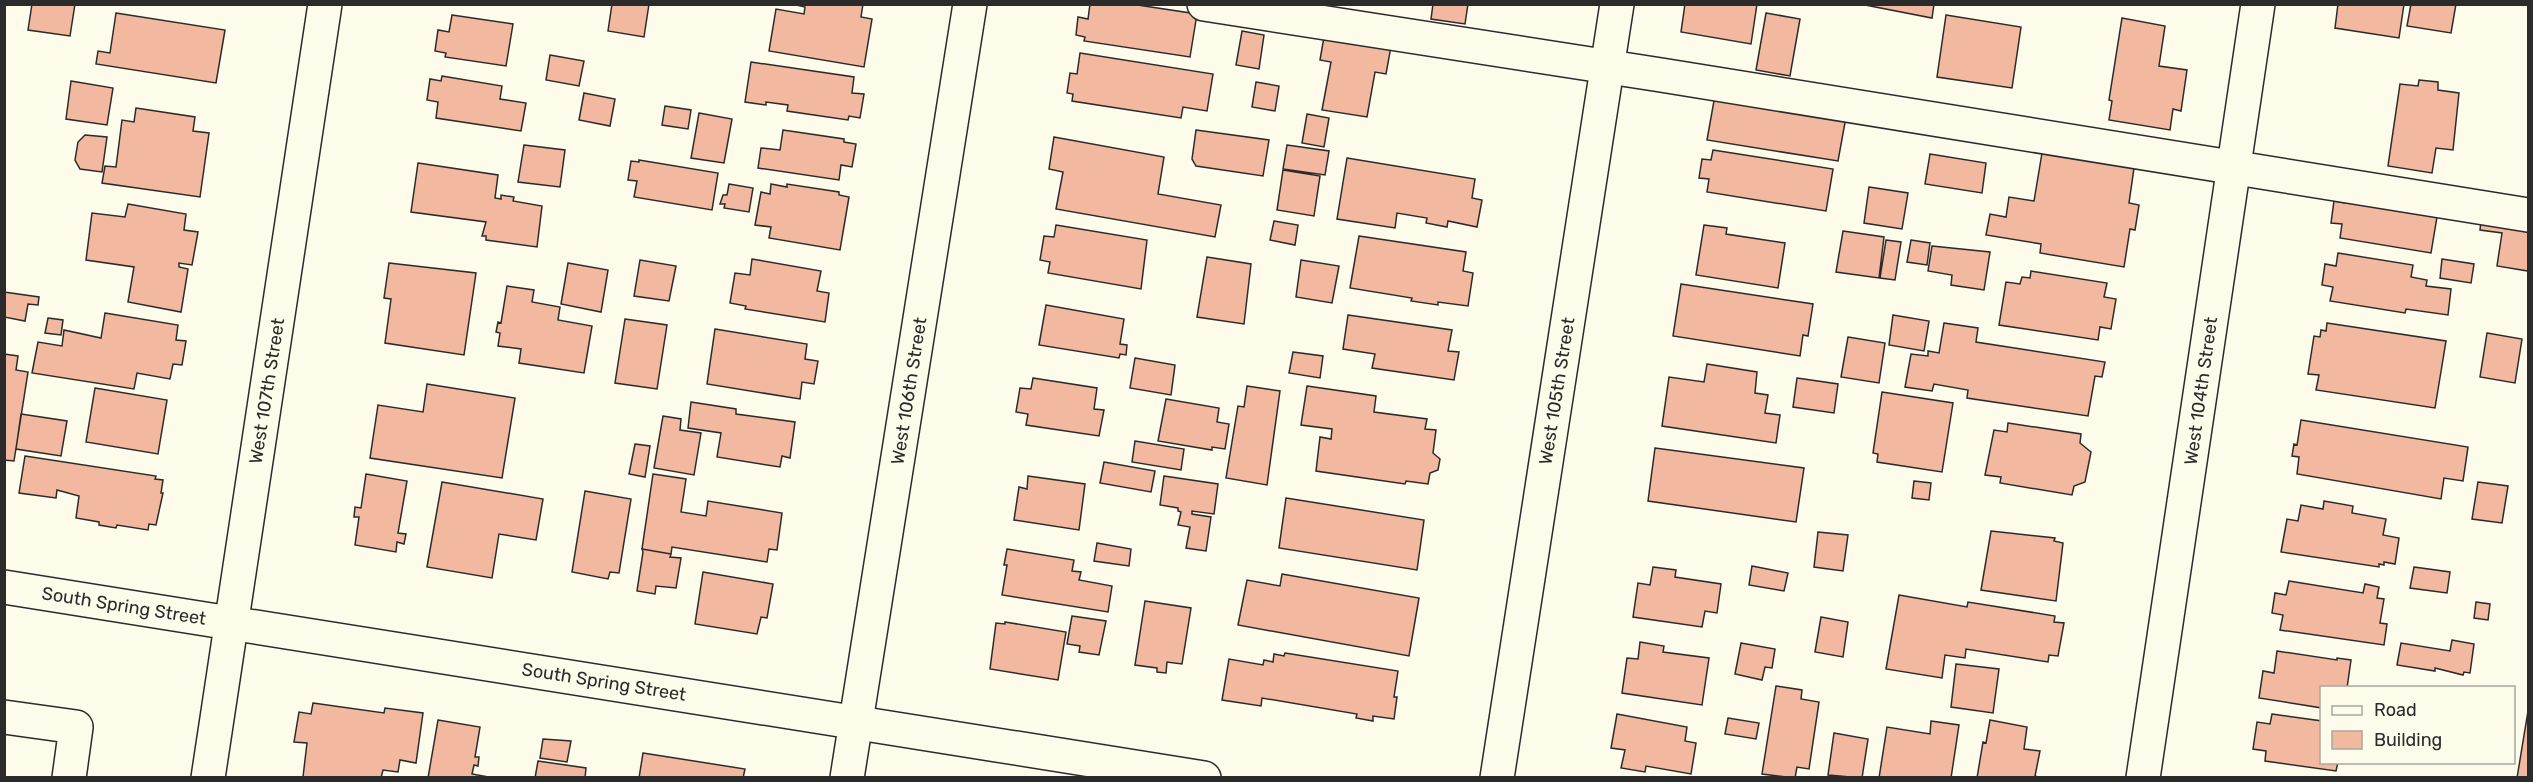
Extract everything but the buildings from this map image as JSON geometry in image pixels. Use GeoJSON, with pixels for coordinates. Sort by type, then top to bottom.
{"type":"FeatureCollection","features":[{"type":"Feature","properties":{"kind":"street","name":"West 107th Street"},"geometry":{"type":"LineString","coordinates":[[208,777],[325,4]]}},
{"type":"Feature","properties":{"kind":"street","name":"West 106th Street"},"geometry":{"type":"LineString","coordinates":[[847,777],[970,4]]}},
{"type":"Feature","properties":{"kind":"street"},"geometry":{"type":"LineString","coordinates":[[1204,4],[1607,66],[2529,215]]}},
{"type":"Feature","properties":{"kind":"street","name":"West 105th Street"},"geometry":{"type":"LineString","coordinates":[[1497,777],[1617,4]]}},
{"type":"Feature","properties":{"kind":"street","name":"West 104th Street"},"geometry":{"type":"LineString","coordinates":[[2143,777],[2258,4]]}},
{"type":"Feature","properties":{"kind":"street","name":"South Spring Street"},"geometry":{"type":"LineString","coordinates":[[4,587],[1204,777]]}},
{"type":"Feature","properties":{"kind":"street"},"geometry":{"type":"LineString","coordinates":[[4,717],[76,727],[69,777]]}}]}
